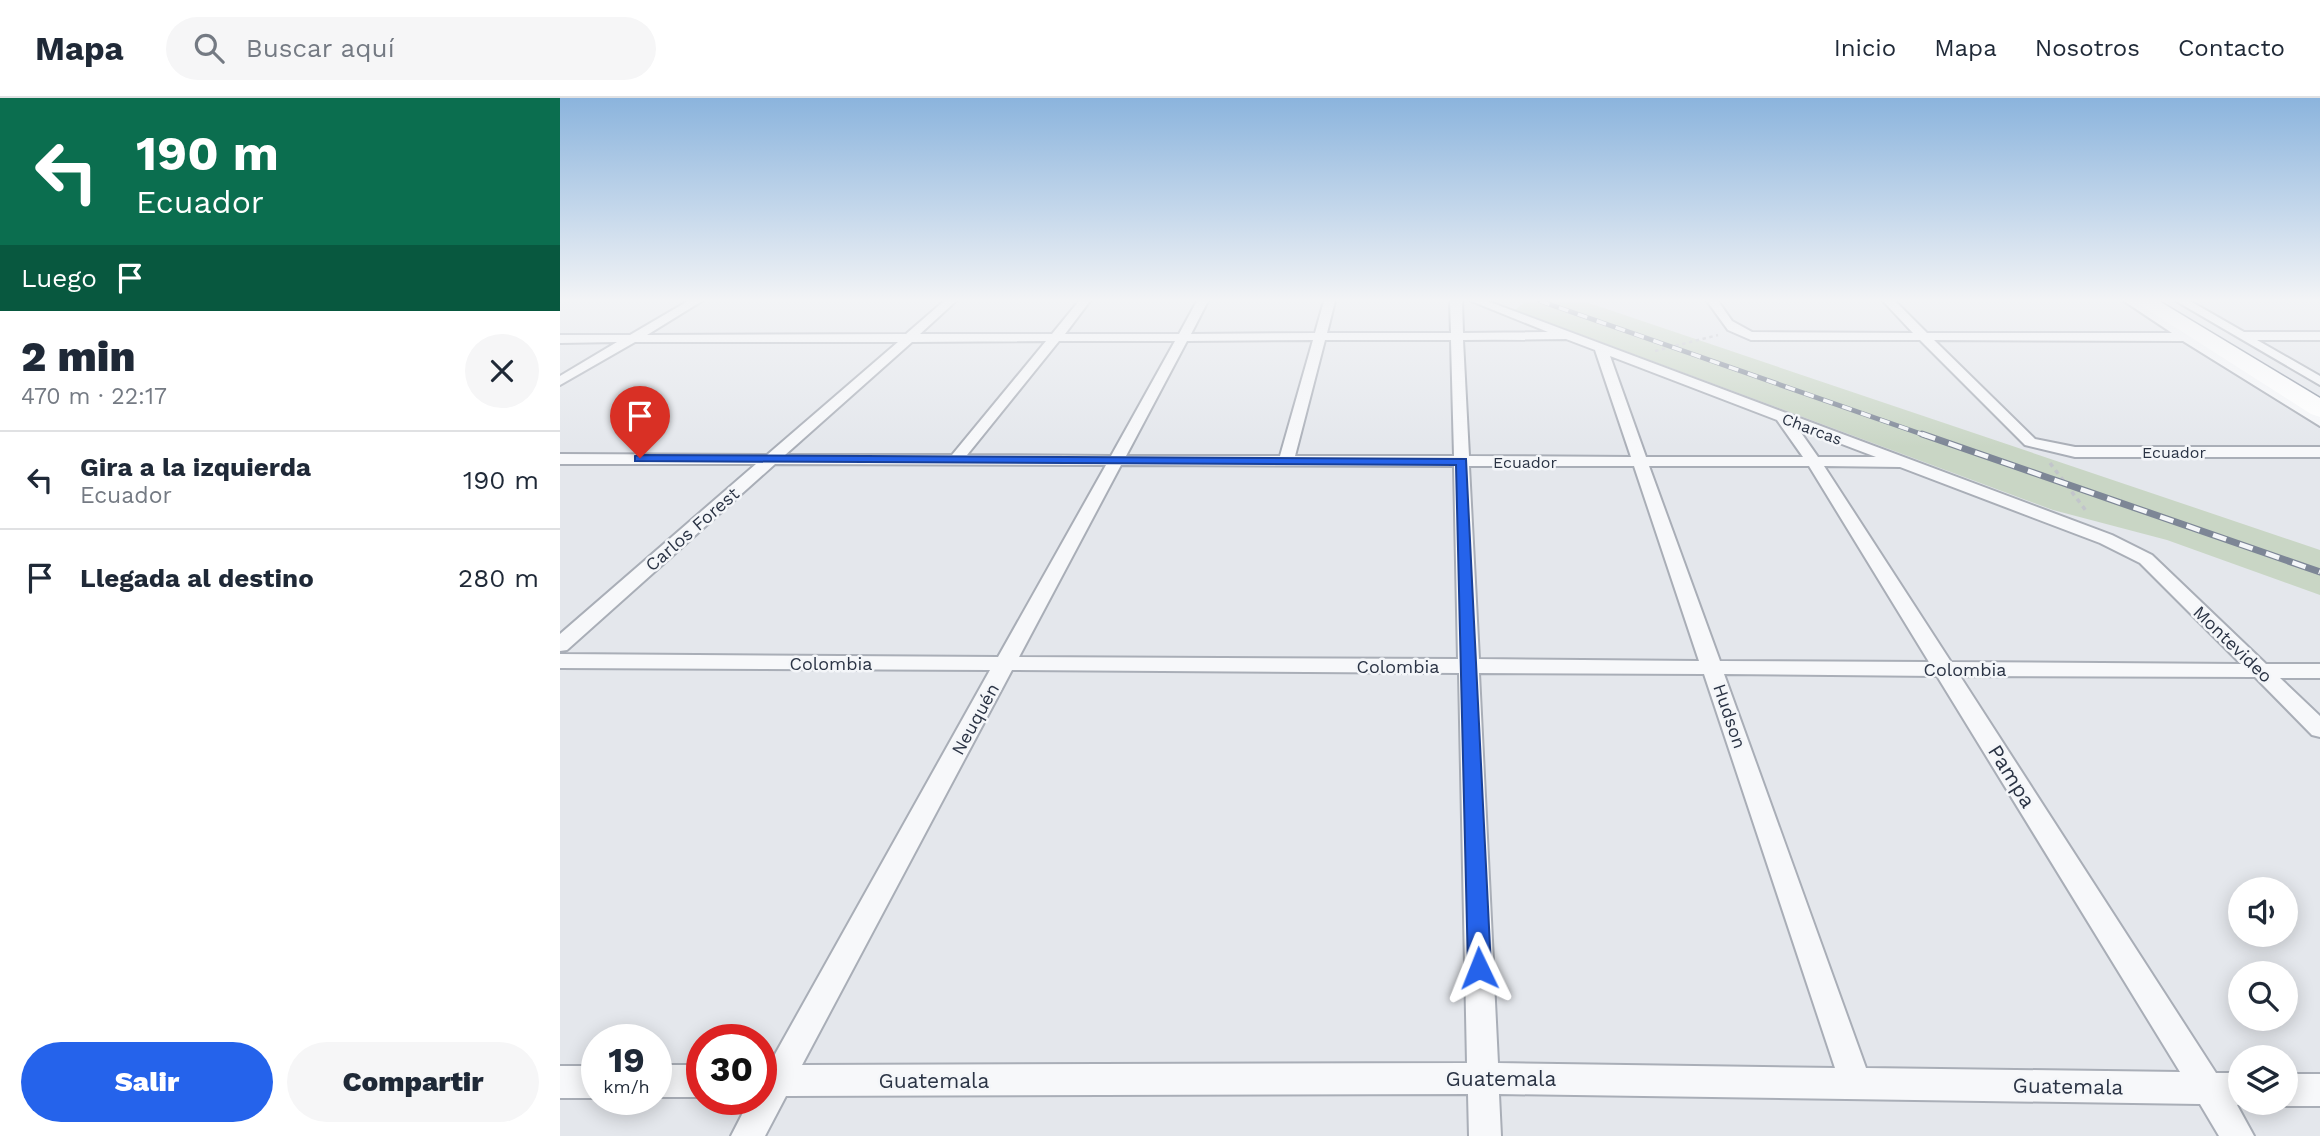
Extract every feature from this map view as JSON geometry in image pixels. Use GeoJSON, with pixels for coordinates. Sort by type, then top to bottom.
{"type":"FeatureCollection","features":[{"type":"Feature","properties":{"kind":"highway"},"geometry":{"type":"LineString","coordinates":[[2222,349],[2320,409]]}},
{"type":"Feature","properties":{"kind":"highway"},"geometry":{"type":"LineString","coordinates":[[2248,349],[2320,392]]}},
{"type":"Feature","properties":{"kind":"street"},"geometry":{"type":"LineString","coordinates":[[560,381],[614,349]]}},
{"type":"Feature","properties":{"kind":"street","name":"Carlos Forest"},"geometry":{"type":"LineString","coordinates":[[560,645],[897,349]]}},
{"type":"Feature","properties":{"kind":"street"},"geometry":{"type":"LineString","coordinates":[[955,461],[1046,349]]}},
{"type":"Feature","properties":{"kind":"street","name":"Neuquén"},"geometry":{"type":"LineString","coordinates":[[777,1067],[1005,664],[1177,349]]}},
{"type":"Feature","properties":{"kind":"street"},"geometry":{"type":"LineString","coordinates":[[1286,461],[1317,349]]}},
{"type":"Feature","properties":{"kind":"street"},"geometry":{"type":"LineString","coordinates":[[1458,349],[1485,1136]]}},
{"type":"Feature","properties":{"kind":"street","name":"Hudson"},"geometry":{"type":"LineString","coordinates":[[1601,349],[1643,462],[1856,1083]]}},
{"type":"Feature","properties":{"kind":"street","name":"Charcas"},"geometry":{"type":"LineString","coordinates":[[1602,349],[2106,539],[2146,559]]}},
{"type":"Feature","properties":{"kind":"street"},"geometry":{"type":"LineString","coordinates":[[1937,349],[2030,442]]}},
{"type":"Feature","properties":{"kind":"street"},"geometry":{"type":"LineString","coordinates":[[2204,349],[2320,422]]}},
{"type":"Feature","properties":{"kind":"street"},"geometry":{"type":"LineString","coordinates":[[2264,349],[2320,382]]}},
{"type":"Feature","properties":{"kind":"street","name":"Pampa"},"geometry":{"type":"LineString","coordinates":[[1783,418],[2238,1136]]}},
{"type":"Feature","properties":{"kind":"street","name":"Ecuador"},"geometry":{"type":"LineString","coordinates":[[2030,442],[2075,452],[2320,452]]}},
{"type":"Feature","properties":{"kind":"street","name":"Ecuador"},"geometry":{"type":"LineString","coordinates":[[560,459],[1901,462]]}},
{"type":"Feature","properties":{"kind":"street","name":"Montevideo"},"geometry":{"type":"LineString","coordinates":[[2146,559],[2320,729]]}},
{"type":"Feature","properties":{"kind":"street","name":"Colombia"},"geometry":{"type":"LineString","coordinates":[[560,661],[2320,671]]}},
{"type":"Feature","properties":{"kind":"street","name":"Guatemala"},"geometry":{"type":"LineString","coordinates":[[777,1081],[1483,1078],[2228,1089]]}},
{"type":"Feature","properties":{"kind":"street"},"geometry":{"type":"LineString","coordinates":[[560,1082],[581,1082]]}},
{"type":"Feature","properties":{"kind":"street"},"geometry":{"type":"LineString","coordinates":[[2298,1090],[2320,1090]]}},
{"type":"Feature","properties":{"kind":"street","name":"Neuquén"},"geometry":{"type":"LineString","coordinates":[[747,1136],[755,1115]]}},
{"type":"Feature","properties":{"kind":"path"},"geometry":{"type":"LineString","coordinates":[[1628,359],[1658,349]]}},
{"type":"Feature","properties":{"kind":"path"},"geometry":{"type":"LineString","coordinates":[[2030,442],[2069,484],[2106,539]]}},
{"type":"Feature","properties":{"kind":"green space"},"geometry":{"type":"Polygon","coordinates":[[[1621,349],[1726,349],[2320,550],[2320,595],[2167,540],[2053,510],[1621,349]]]}},
{"type":"Feature","properties":{"kind":"railway"},"geometry":{"type":"LineString","coordinates":[[1679,349],[1927,436]]}},
{"type":"Feature","properties":{"kind":"railway"},"geometry":{"type":"LineString","coordinates":[[1922,434],[2320,572]]}},
{"type":"Feature","properties":{"kind":"route"},"geometry":{"type":"LineString","coordinates":[[640,458],[1462,462],[1479,968]]}}]}
